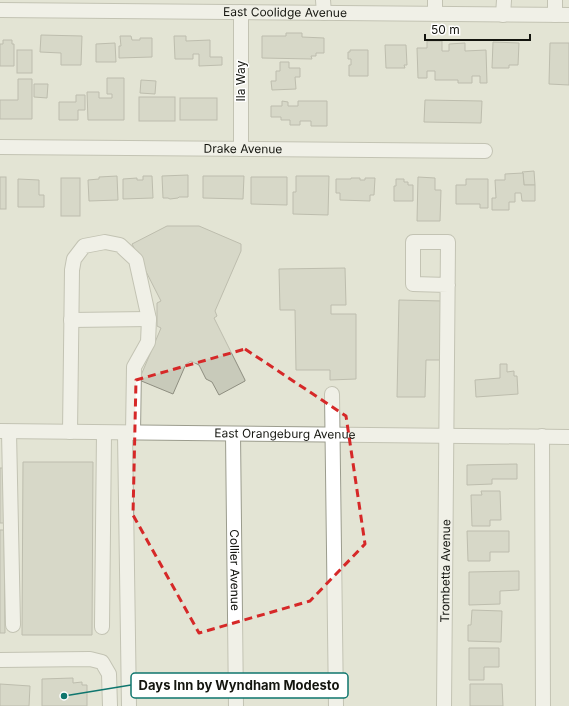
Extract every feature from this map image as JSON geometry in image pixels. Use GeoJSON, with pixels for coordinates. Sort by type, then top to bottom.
{"type":"FeatureCollection","features":[{"type":"Feature","properties":{"kind":"street"},"geometry":{"type":"LineString","coordinates":[[503,15],[504,0]]}},
{"type":"Feature","properties":{"kind":"street"},"geometry":{"type":"LineString","coordinates":[[555,0],[562,15]]}},
{"type":"Feature","properties":{"kind":"street","name":"East Coolidge Avenue"},"geometry":{"type":"LineString","coordinates":[[0,10],[61,5],[195,6],[241,12],[323,6],[435,7],[503,15],[562,15]]}},
{"type":"Feature","properties":{"kind":"street","name":"Ila Way"},"geometry":{"type":"LineString","coordinates":[[241,12],[241,149]]}},
{"type":"Feature","properties":{"kind":"street","name":"Drake Avenue"},"geometry":{"type":"LineString","coordinates":[[0,147],[486,151]]}},
{"type":"Feature","properties":{"kind":"street"},"geometry":{"type":"LineString","coordinates":[[70,432],[72,270],[74,259],[84,246],[105,242],[120,245],[136,260],[149,318],[148,342],[134,367],[129,433],[129,706]]}},
{"type":"Feature","properties":{"kind":"street","name":"Trombetta Avenue"},"geometry":{"type":"LineString","coordinates":[[444,706],[448,285]]}},
{"type":"Feature","properties":{"kind":"street"},"geometry":{"type":"LineString","coordinates":[[71,320],[149,318]]}},
{"type":"Feature","properties":{"kind":"street"},"geometry":{"type":"LineString","coordinates":[[332,394],[336,706]]}},
{"type":"Feature","properties":{"kind":"street"},"geometry":{"type":"LineString","coordinates":[[4,432],[14,625]]}},
{"type":"Feature","properties":{"kind":"street","name":"East Orangeburg Avenue"},"geometry":{"type":"LineString","coordinates":[[4,432],[569,437]]}},
{"type":"Feature","properties":{"kind":"street"},"geometry":{"type":"LineString","coordinates":[[102,627],[104,432]]}},
{"type":"Feature","properties":{"kind":"street","name":"Collier Avenue"},"geometry":{"type":"LineString","coordinates":[[233,434],[236,706]]}},
{"type":"Feature","properties":{"kind":"street"},"geometry":{"type":"LineString","coordinates":[[542,436],[543,706]]}},
{"type":"Feature","properties":{"kind":"street"},"geometry":{"type":"LineString","coordinates":[[0,660],[90,659],[102,662],[110,674],[110,706]]}},
{"type":"Feature","properties":{"kind":"highlighted area"},"geometry":{"type":"Polygon","coordinates":[[[245,349],[346,416],[365,544],[310,601],[199,633],[133,515],[136,380],[245,349]]]}},
{"type":"Feature","properties":{"kind":"building"},"geometry":{"type":"Polygon","coordinates":[[[286,33],[302,33],[302,37],[324,38],[324,53],[316,53],[316,56],[311,56],[312,59],[262,58],[262,36],[286,36],[286,33]]]}},
{"type":"Feature","properties":{"kind":"building"},"geometry":{"type":"Polygon","coordinates":[[[41,35],[82,36],[81,65],[61,65],[61,53],[40,52],[41,35]]]}},
{"type":"Feature","properties":{"kind":"building"},"geometry":{"type":"Polygon","coordinates":[[[120,36],[131,36],[132,40],[152,38],[152,57],[119,58],[119,46],[121,46],[120,36]]]}},
{"type":"Feature","properties":{"kind":"building"},"geometry":{"type":"Polygon","coordinates":[[[174,36],[186,36],[186,41],[210,40],[210,57],[222,57],[222,65],[199,66],[199,54],[193,54],[193,59],[175,59],[174,36]]]}},
{"type":"Feature","properties":{"kind":"building"},"geometry":{"type":"Polygon","coordinates":[[[3,40],[12,40],[12,44],[14,44],[14,66],[0,66],[0,44],[3,44],[3,40]]]}},
{"type":"Feature","properties":{"kind":"building"},"geometry":{"type":"Polygon","coordinates":[[[427,41],[442,41],[442,51],[449,51],[449,44],[465,43],[465,51],[486,50],[487,83],[480,83],[480,76],[472,76],[472,83],[458,83],[458,80],[435,80],[435,71],[427,71],[427,78],[418,78],[417,48],[427,48],[427,41]]]}},
{"type":"Feature","properties":{"kind":"building"},"geometry":{"type":"Polygon","coordinates":[[[493,42],[519,43],[518,65],[509,65],[509,68],[492,68],[493,42]]]}},
{"type":"Feature","properties":{"kind":"building"},"geometry":{"type":"Polygon","coordinates":[[[115,43],[116,62],[96,62],[96,44],[115,43]]]}},
{"type":"Feature","properties":{"kind":"building"},"geometry":{"type":"Polygon","coordinates":[[[550,43],[569,43],[569,85],[549,84],[550,43]]]}},
{"type":"Feature","properties":{"kind":"building"},"geometry":{"type":"Polygon","coordinates":[[[385,45],[406,45],[407,65],[404,65],[405,68],[386,68],[385,45]]]}},
{"type":"Feature","properties":{"kind":"building"},"geometry":{"type":"Polygon","coordinates":[[[17,50],[32,50],[32,73],[17,73],[17,50]]]}},
{"type":"Feature","properties":{"kind":"building"},"geometry":{"type":"Polygon","coordinates":[[[350,50],[368,50],[368,76],[349,76],[349,65],[351,65],[351,59],[348,59],[348,52],[350,52],[350,50]]]}},
{"type":"Feature","properties":{"kind":"building"},"geometry":{"type":"Polygon","coordinates":[[[280,62],[289,62],[289,68],[300,68],[300,77],[295,77],[296,89],[272,90],[271,81],[276,81],[276,71],[280,71],[280,62]]]}},
{"type":"Feature","properties":{"kind":"building"},"geometry":{"type":"Polygon","coordinates":[[[107,78],[124,78],[124,120],[88,120],[87,92],[99,92],[99,98],[112,98],[112,94],[107,94],[107,78]]]}},
{"type":"Feature","properties":{"kind":"building"},"geometry":{"type":"Polygon","coordinates":[[[18,79],[32,79],[32,119],[0,119],[0,100],[18,100],[18,79]]]}},
{"type":"Feature","properties":{"kind":"building"},"geometry":{"type":"Polygon","coordinates":[[[141,80],[156,81],[155,94],[140,93],[141,80]]]}},
{"type":"Feature","properties":{"kind":"building"},"geometry":{"type":"Polygon","coordinates":[[[34,84],[48,84],[47,98],[34,97],[34,84]]]}},
{"type":"Feature","properties":{"kind":"building"},"geometry":{"type":"Polygon","coordinates":[[[76,95],[85,95],[85,110],[78,110],[78,120],[59,120],[59,102],[76,102],[76,95]]]}},
{"type":"Feature","properties":{"kind":"building"},"geometry":{"type":"Polygon","coordinates":[[[139,97],[175,97],[175,121],[139,121],[139,97]]]}},
{"type":"Feature","properties":{"kind":"building"},"geometry":{"type":"Polygon","coordinates":[[[180,98],[217,98],[217,120],[180,120],[180,98]]]}},
{"type":"Feature","properties":{"kind":"building"},"geometry":{"type":"Polygon","coordinates":[[[425,100],[482,101],[481,123],[424,122],[425,100]]]}},
{"type":"Feature","properties":{"kind":"building"},"geometry":{"type":"Polygon","coordinates":[[[282,101],[288,102],[288,106],[298,106],[298,101],[327,101],[327,126],[311,126],[311,121],[300,121],[300,125],[290,125],[290,120],[281,120],[281,117],[271,117],[271,106],[282,106],[282,101]]]}},
{"type":"Feature","properties":{"kind":"building"},"geometry":{"type":"Polygon","coordinates":[[[534,171],[535,185],[524,185],[522,172],[534,171]]]}},
{"type":"Feature","properties":{"kind":"building"},"geometry":{"type":"Polygon","coordinates":[[[523,173],[524,185],[535,185],[535,201],[522,201],[521,193],[515,193],[515,202],[509,202],[509,210],[492,210],[492,198],[496,198],[495,180],[505,180],[505,174],[523,173]]]}},
{"type":"Feature","properties":{"kind":"building"},"geometry":{"type":"Polygon","coordinates":[[[188,175],[188,197],[170,199],[163,198],[162,176],[188,175]]]}},
{"type":"Feature","properties":{"kind":"building"},"geometry":{"type":"Polygon","coordinates":[[[117,176],[118,200],[89,201],[88,180],[99,179],[99,177],[117,176]]]}},
{"type":"Feature","properties":{"kind":"building"},"geometry":{"type":"Polygon","coordinates":[[[143,176],[152,176],[153,198],[123,199],[123,179],[137,178],[137,180],[143,180],[143,176]]]}},
{"type":"Feature","properties":{"kind":"building"},"geometry":{"type":"Polygon","coordinates":[[[203,176],[244,176],[243,199],[203,198],[203,176]]]}},
{"type":"Feature","properties":{"kind":"building"},"geometry":{"type":"Polygon","coordinates":[[[296,176],[329,176],[328,215],[293,214],[293,192],[296,192],[296,176]]]}},
{"type":"Feature","properties":{"kind":"building"},"geometry":{"type":"Polygon","coordinates":[[[0,177],[6,177],[6,209],[0,209],[0,177]]]}},
{"type":"Feature","properties":{"kind":"building"},"geometry":{"type":"Polygon","coordinates":[[[251,177],[287,177],[287,205],[251,204],[251,177]]]}},
{"type":"Feature","properties":{"kind":"building"},"geometry":{"type":"Polygon","coordinates":[[[418,177],[435,178],[435,190],[441,190],[440,221],[417,221],[418,177]]]}},
{"type":"Feature","properties":{"kind":"building"},"geometry":{"type":"Polygon","coordinates":[[[61,178],[80,178],[80,216],[61,216],[61,178]]]}},
{"type":"Feature","properties":{"kind":"building"},"geometry":{"type":"Polygon","coordinates":[[[360,178],[360,180],[365,180],[365,178],[375,178],[374,195],[370,195],[370,201],[340,200],[340,193],[336,193],[336,179],[360,178]]]}},
{"type":"Feature","properties":{"kind":"building"},"geometry":{"type":"Polygon","coordinates":[[[18,179],[39,180],[39,195],[44,195],[44,207],[18,207],[18,179]]]}},
{"type":"Feature","properties":{"kind":"building"},"geometry":{"type":"Polygon","coordinates":[[[396,179],[404,179],[404,182],[408,182],[408,185],[413,185],[413,201],[394,201],[394,186],[396,186],[396,179]]]}},
{"type":"Feature","properties":{"kind":"building"},"geometry":{"type":"Polygon","coordinates":[[[466,179],[488,179],[488,208],[480,208],[480,204],[456,204],[456,185],[466,185],[466,179]]]}},
{"type":"Feature","properties":{"kind":"building"},"geometry":{"type":"Polygon","coordinates":[[[167,226],[199,226],[241,244],[241,251],[215,311],[217,316],[214,318],[245,381],[219,395],[212,382],[206,379],[199,365],[191,361],[186,364],[173,394],[139,380],[161,328],[157,326],[157,303],[161,301],[132,244],[167,226]]]}},
{"type":"Feature","properties":{"kind":"building"},"geometry":{"type":"Polygon","coordinates":[[[345,268],[346,305],[331,305],[331,314],[356,314],[356,379],[330,380],[330,370],[296,370],[295,310],[280,310],[279,269],[345,268]]]}},
{"type":"Feature","properties":{"kind":"building"},"geometry":{"type":"Polygon","coordinates":[[[399,300],[443,301],[442,360],[426,360],[425,397],[397,397],[399,300]]]}},
{"type":"Feature","properties":{"kind":"building"},"geometry":{"type":"Polygon","coordinates":[[[500,364],[507,364],[507,372],[514,371],[514,376],[517,376],[518,394],[476,397],[475,380],[500,378],[500,364]]]}},
{"type":"Feature","properties":{"kind":"building"},"geometry":{"type":"Polygon","coordinates":[[[23,462],[93,462],[92,635],[22,635],[23,462]]]}},
{"type":"Feature","properties":{"kind":"building"},"geometry":{"type":"Polygon","coordinates":[[[517,464],[517,479],[492,479],[492,484],[467,485],[467,465],[517,464]]]}},
{"type":"Feature","properties":{"kind":"building"},"geometry":{"type":"Polygon","coordinates":[[[0,468],[3,468],[4,523],[0,523],[0,468]]]}},
{"type":"Feature","properties":{"kind":"building"},"geometry":{"type":"Polygon","coordinates":[[[481,491],[500,491],[501,520],[490,520],[490,526],[472,526],[471,495],[482,495],[481,491]]]}},
{"type":"Feature","properties":{"kind":"building"},"geometry":{"type":"Polygon","coordinates":[[[0,530],[4,530],[5,633],[0,633],[0,530]]]}},
{"type":"Feature","properties":{"kind":"building"},"geometry":{"type":"Polygon","coordinates":[[[467,531],[509,531],[509,552],[490,552],[490,561],[468,561],[467,531]]]}},
{"type":"Feature","properties":{"kind":"building"},"geometry":{"type":"Polygon","coordinates":[[[519,571],[519,590],[500,591],[500,604],[469,605],[469,572],[519,571]]]}},
{"type":"Feature","properties":{"kind":"building"},"geometry":{"type":"Polygon","coordinates":[[[472,610],[502,611],[501,642],[468,641],[468,625],[471,625],[472,610]]]}},
{"type":"Feature","properties":{"kind":"building"},"geometry":{"type":"Polygon","coordinates":[[[469,648],[499,648],[499,667],[484,667],[484,680],[469,680],[469,648]]]}},
{"type":"Feature","properties":{"kind":"building"},"geometry":{"type":"Polygon","coordinates":[[[73,678],[73,683],[82,682],[82,685],[87,685],[87,706],[42,706],[42,679],[73,678]]]}},
{"type":"Feature","properties":{"kind":"building"},"geometry":{"type":"Polygon","coordinates":[[[0,684],[30,686],[29,706],[0,706],[0,684]]]}},
{"type":"Feature","properties":{"kind":"building"},"geometry":{"type":"Polygon","coordinates":[[[470,684],[502,684],[503,706],[470,706],[470,684]]]}},
{"type":"Feature","properties":{"kind":"place","name":"Days Inn by Wyndham Modesto"},"geometry":{"type":"Point","coordinates":[64,696]}}]}
